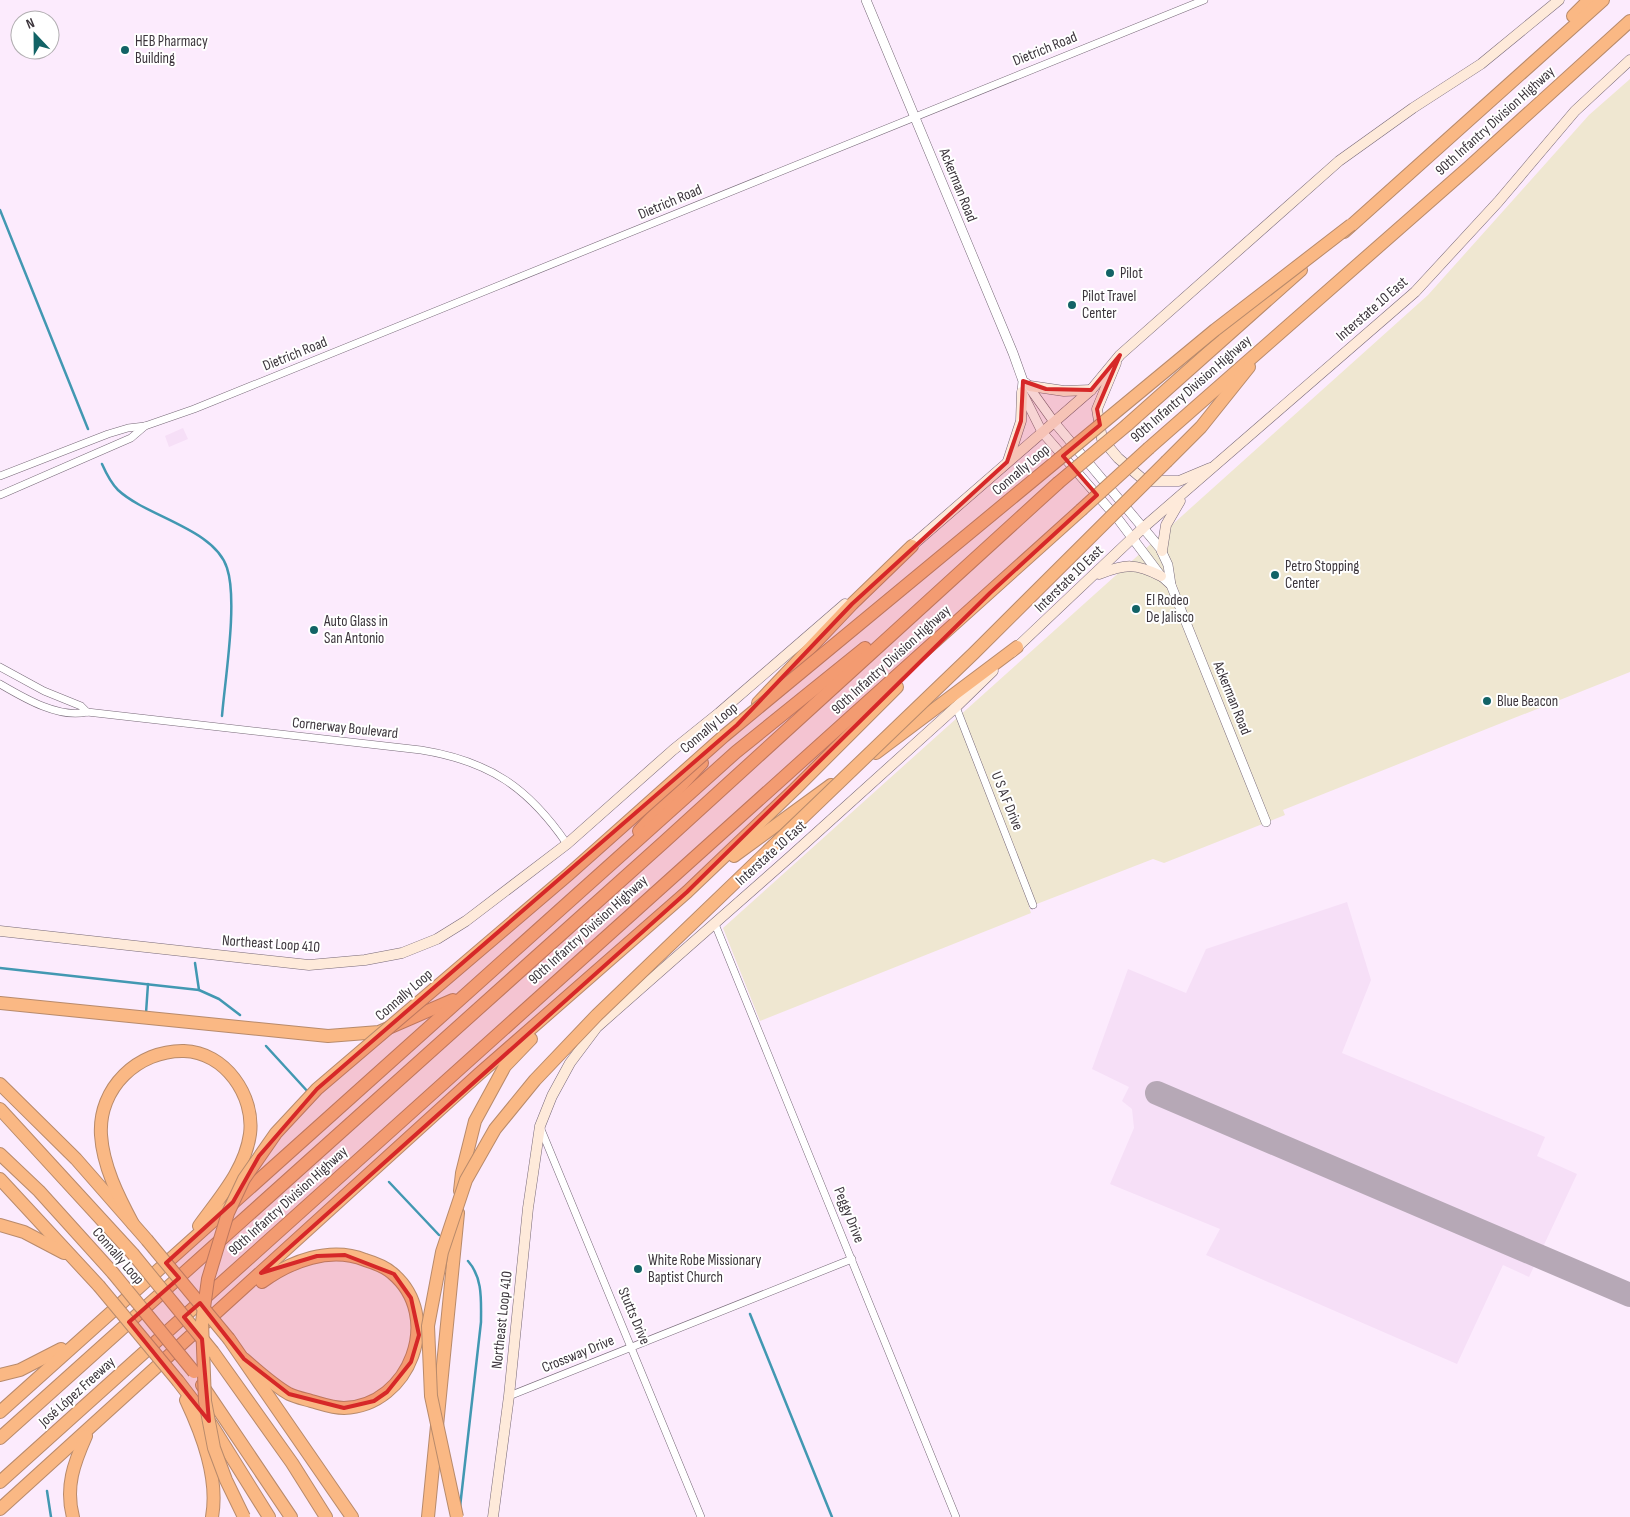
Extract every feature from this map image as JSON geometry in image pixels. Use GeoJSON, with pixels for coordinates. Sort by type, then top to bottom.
{"type":"FeatureCollection","features":[{"type":"Feature","properties":{"kind":"highway"},"geometry":{"type":"LineString","coordinates":[[1440,147],[1589,0]]}},
{"type":"Feature","properties":{"kind":"highway","name":"90th Infantry Division Highway"},"geometry":{"type":"LineString","coordinates":[[154,1300],[664,842],[1058,483],[1127,425],[1603,0]]}},
{"type":"Feature","properties":{"kind":"highway","name":"90th Infantry Division Highway"},"geometry":{"type":"LineString","coordinates":[[175,1326],[537,997],[990,593],[1149,448],[1469,167],[1630,21]]}},
{"type":"Feature","properties":{"kind":"highway","name":"Connally Loop"},"geometry":{"type":"LineString","coordinates":[[244,1517],[226,1480],[214,1448],[205,1401],[202,1322],[208,1279],[228,1213],[244,1179],[276,1133],[317,1089],[569,874],[724,736],[1215,330],[1351,225]]}},
{"type":"Feature","properties":{"kind":"highway"},"geometry":{"type":"LineString","coordinates":[[457,1517],[431,1396],[428,1326],[442,1252],[466,1180],[495,1129],[535,1080],[597,1015],[974,653],[1201,427],[1272,340]]}},
{"type":"Feature","properties":{"kind":"highway"},"geometry":{"type":"LineString","coordinates":[[617,858],[654,812],[852,604],[912,546]]}},
{"type":"Feature","properties":{"kind":"highway"},"geometry":{"type":"LineString","coordinates":[[0,1412],[736,752],[978,556]]}},
{"type":"Feature","properties":{"kind":"highway"},"geometry":{"type":"LineString","coordinates":[[0,1509],[479,1074],[584,984],[686,892],[795,789],[990,593]]}},
{"type":"Feature","properties":{"kind":"highway"},"geometry":{"type":"LineString","coordinates":[[686,892],[1017,648]]}},
{"type":"Feature","properties":{"kind":"highway"},"geometry":{"type":"LineString","coordinates":[[0,1003],[328,1036],[378,1032],[451,1001],[476,984]]}},
{"type":"Feature","properties":{"kind":"highway"},"geometry":{"type":"LineString","coordinates":[[428,1517],[462,1174],[474,1121],[505,1066],[584,984]]}},
{"type":"Feature","properties":{"kind":"highway"},"geometry":{"type":"LineString","coordinates":[[133,1224],[114,1186],[101,1135],[102,1111],[118,1079],[151,1057],[185,1051],[200,1055],[217,1063],[238,1081],[250,1114],[250,1133],[244,1157],[226,1190],[185,1245]]}},
{"type":"Feature","properties":{"kind":"highway"},"geometry":{"type":"LineString","coordinates":[[0,1084],[76,1159],[147,1240],[229,1339],[352,1517]]}},
{"type":"Feature","properties":{"kind":"highway","name":"Connally Loop"},"geometry":{"type":"LineString","coordinates":[[0,1109],[133,1254],[213,1352],[292,1463],[326,1517]]}},
{"type":"Feature","properties":{"kind":"highway","name":"Connally Loop"},"geometry":{"type":"LineString","coordinates":[[0,1154],[39,1191],[113,1274],[194,1372],[291,1517]]}},
{"type":"Feature","properties":{"kind":"highway"},"geometry":{"type":"LineString","coordinates":[[0,1179],[84,1268],[178,1381],[211,1424],[270,1517]]}},
{"type":"Feature","properties":{"kind":"highway"},"geometry":{"type":"LineString","coordinates":[[0,1225],[42,1240],[68,1255],[84,1268]]}},
{"type":"Feature","properties":{"kind":"highway"},"geometry":{"type":"LineString","coordinates":[[224,1307],[279,1270],[317,1256],[332,1255],[359,1257],[385,1267],[402,1282],[414,1307],[419,1335],[411,1362],[387,1392],[359,1406],[330,1407],[289,1394],[244,1359]]}},
{"type":"Feature","properties":{"kind":"highway","name":"José López Freeway"},"geometry":{"type":"LineString","coordinates":[[0,1438],[154,1300]]}},
{"type":"Feature","properties":{"kind":"highway"},"geometry":{"type":"LineString","coordinates":[[0,1376],[20,1370],[52,1355],[100,1322]]}},
{"type":"Feature","properties":{"kind":"highway","name":"José López Freeway"},"geometry":{"type":"LineString","coordinates":[[0,1482],[175,1326]]}},
{"type":"Feature","properties":{"kind":"highway"},"geometry":{"type":"LineString","coordinates":[[178,1381],[199,1427],[205,1450],[214,1502],[212,1517]]}},
{"type":"Feature","properties":{"kind":"highway"},"geometry":{"type":"LineString","coordinates":[[73,1517],[70,1505],[69,1478],[89,1429]]}},
{"type":"Feature","properties":{"kind":"main road"},"geometry":{"type":"LineString","coordinates":[[567,844],[673,750],[719,713],[1091,390],[1120,355],[1338,161],[1413,108],[1482,64],[1559,0]]}},
{"type":"Feature","properties":{"kind":"main road","name":"Interstate 10 East"},"geometry":{"type":"LineString","coordinates":[[540,1126],[552,1096],[570,1063],[597,1027],[715,924],[956,707],[1144,527],[1218,465],[1259,426],[1415,292],[1498,202],[1575,111],[1630,60]]}},
{"type":"Feature","properties":{"kind":"main road"},"geometry":{"type":"LineString","coordinates":[[1120,355],[1097,408],[1102,439],[1118,458],[1145,481],[1179,481],[1218,465]]}},
{"type":"Feature","properties":{"kind":"main road"},"geometry":{"type":"LineString","coordinates":[[1007,462],[1021,421],[1025,386],[1064,391],[1091,390]]}},
{"type":"Feature","properties":{"kind":"main road"},"geometry":{"type":"LineString","coordinates":[[1162,551],[1168,520],[1188,490]]}},
{"type":"Feature","properties":{"kind":"main road"},"geometry":{"type":"LineString","coordinates":[[1095,575],[1119,566],[1134,565],[1161,576]]}},
{"type":"Feature","properties":{"kind":"main road","name":"Northeast Loop 410"},"geometry":{"type":"LineString","coordinates":[[0,931],[309,965],[365,960],[402,953],[438,939],[466,921],[567,844]]}},
{"type":"Feature","properties":{"kind":"main road","name":"Northeast Loop 410"},"geometry":{"type":"LineString","coordinates":[[493,1517],[509,1396],[528,1208],[540,1126]]}},
{"type":"Feature","properties":{"kind":"street","name":"Ackerman Road"},"geometry":{"type":"LineString","coordinates":[[866,0],[1025,386],[1042,432],[1133,538],[1161,576],[1171,585]]}},
{"type":"Feature","properties":{"kind":"street","name":"Dietrich Road"},"geometry":{"type":"LineString","coordinates":[[0,476],[108,434],[128,428],[145,426],[210,403],[520,279],[914,116],[1204,0]]}},
{"type":"Feature","properties":{"kind":"street","name":"Ackerman Road"},"geometry":{"type":"LineString","coordinates":[[1025,386],[1162,551],[1168,565],[1171,585],[1266,822]]}},
{"type":"Feature","properties":{"kind":"street","name":"Dietrich Road"},"geometry":{"type":"LineString","coordinates":[[0,494],[131,438],[145,426]]}},
{"type":"Feature","properties":{"kind":"street","name":"Cornerway Boulevard"},"geometry":{"type":"LineString","coordinates":[[0,667],[35,687],[81,706],[87,712]]}},
{"type":"Feature","properties":{"kind":"street","name":"Cornerway Boulevard"},"geometry":{"type":"LineString","coordinates":[[0,684],[44,706],[76,715],[87,712],[421,750],[457,757],[485,768],[529,798],[546,815],[567,844]]}},
{"type":"Feature","properties":{"kind":"street","name":"U S A F Drive"},"geometry":{"type":"LineString","coordinates":[[956,707],[1033,905]]}},
{"type":"Feature","properties":{"kind":"street","name":"Peggy Drive"},"geometry":{"type":"LineString","coordinates":[[715,924],[956,1517]]}},
{"type":"Feature","properties":{"kind":"street","name":"Stutts Drive"},"geometry":{"type":"LineString","coordinates":[[540,1126],[701,1517]]}},
{"type":"Feature","properties":{"kind":"street","name":"Crossway Drive"},"geometry":{"type":"LineString","coordinates":[[509,1396],[852,1259]]}},
{"type":"Feature","properties":{"kind":"highlighted area"},"geometry":{"type":"Polygon","coordinates":[[[1120,355],[1097,409],[1100,425],[1063,456],[1097,495],[990,593],[687,892],[261,1273],[317,1256],[345,1255],[394,1274],[411,1298],[419,1335],[411,1362],[387,1392],[374,1401],[344,1408],[289,1394],[244,1359],[200,1303],[184,1317],[202,1339],[209,1421],[129,1322],[179,1278],[166,1263],[233,1202],[259,1156],[317,1089],[737,725],[852,604],[1007,462],[1021,421],[1023,381],[1046,389],[1091,390],[1120,355]]]}},
{"type":"Feature","properties":{"kind":"shaded area"},"geometry":{"type":"Polygon","coordinates":[[[1630,79],[1630,672],[1283,810],[1285,815],[1164,863],[1153,859],[1029,907],[1031,913],[760,1021],[723,928],[1428,295],[1589,115],[1630,79]]]}},
{"type":"Feature","properties":{"kind":"shaded area"},"geometry":{"type":"Polygon","coordinates":[[[183,428],[188,439],[169,447],[165,436],[183,428]]]}},
{"type":"Feature","properties":{"kind":"shaded area"},"geometry":{"type":"Polygon","coordinates":[[[1347,902],[1371,980],[1342,1053],[1545,1137],[1537,1156],[1577,1174],[1529,1277],[1503,1265],[1457,1364],[1206,1255],[1220,1229],[1110,1184],[1134,1128],[1132,1109],[1122,1101],[1129,1087],[1092,1069],[1128,969],[1186,993],[1206,949],[1347,902]]]}},
{"type":"Feature","properties":{"kind":"waterway"},"geometry":{"type":"LineString","coordinates":[[0,210],[88,429]]}},
{"type":"Feature","properties":{"kind":"waterway"},"geometry":{"type":"LineString","coordinates":[[102,464],[118,490],[131,500],[179,524],[209,543],[220,555],[227,568],[230,582],[231,620],[222,716]]}},
{"type":"Feature","properties":{"kind":"waterway"},"geometry":{"type":"LineString","coordinates":[[195,963],[199,990]]}},
{"type":"Feature","properties":{"kind":"waterway"},"geometry":{"type":"LineString","coordinates":[[0,968],[199,990],[219,999],[240,1015]]}},
{"type":"Feature","properties":{"kind":"waterway"},"geometry":{"type":"LineString","coordinates":[[146,1013],[148,984]]}},
{"type":"Feature","properties":{"kind":"waterway"},"geometry":{"type":"LineString","coordinates":[[266,1046],[309,1093]]}},
{"type":"Feature","properties":{"kind":"waterway"},"geometry":{"type":"LineString","coordinates":[[389,1182],[439,1235]]}},
{"type":"Feature","properties":{"kind":"waterway"},"geometry":{"type":"LineString","coordinates":[[460,1507],[481,1322],[479,1282],[468,1261]]}},
{"type":"Feature","properties":{"kind":"waterway"},"geometry":{"type":"LineString","coordinates":[[750,1314],[832,1517]]}},
{"type":"Feature","properties":{"kind":"waterway"},"geometry":{"type":"LineString","coordinates":[[47,1491],[51,1517]]}},
{"type":"Feature","properties":{"kind":"taxiway"},"geometry":{"type":"LineString","coordinates":[[1157,1093],[1630,1295]]}},
{"type":"Feature","properties":{"kind":"place","name":"HEB Pharmacy Building"},"geometry":{"type":"Point","coordinates":[125,50]}},
{"type":"Feature","properties":{"kind":"place","name":"Pilot"},"geometry":{"type":"Point","coordinates":[1110,273]}},
{"type":"Feature","properties":{"kind":"place","name":"Pilot Travel Center"},"geometry":{"type":"Point","coordinates":[1072,305]}},
{"type":"Feature","properties":{"kind":"place","name":"Petro Stopping Center"},"geometry":{"type":"Point","coordinates":[1275,575]}},
{"type":"Feature","properties":{"kind":"place","name":"El Rodeo De Jalisco"},"geometry":{"type":"Point","coordinates":[1136,609]}},
{"type":"Feature","properties":{"kind":"place","name":"Auto Glass in San Antonio"},"geometry":{"type":"Point","coordinates":[314,630]}},
{"type":"Feature","properties":{"kind":"place","name":"Blue Beacon"},"geometry":{"type":"Point","coordinates":[1487,701]}},
{"type":"Feature","properties":{"kind":"place","name":"White Robe Missionary Baptist Church"},"geometry":{"type":"Point","coordinates":[638,1269]}}]}
